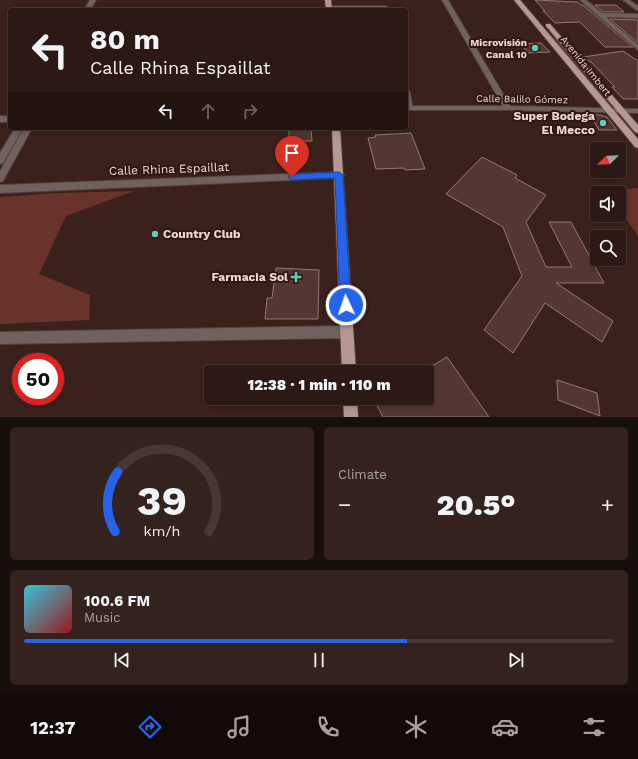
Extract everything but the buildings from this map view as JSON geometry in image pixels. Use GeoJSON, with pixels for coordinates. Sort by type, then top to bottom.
{"type":"FeatureCollection","features":[{"type":"Feature","properties":{"kind":"main road","name":"Avenida Imbert"},"geometry":{"type":"LineString","coordinates":[[517,0],[638,145]]}},
{"type":"Feature","properties":{"kind":"main road","name":"Avenida Imbert"},"geometry":{"type":"LineString","coordinates":[[525,0],[638,130]]}},
{"type":"Feature","properties":{"kind":"main road"},"geometry":{"type":"LineString","coordinates":[[336,130],[349,365]]}},
{"type":"Feature","properties":{"kind":"main road"},"geometry":{"type":"LineString","coordinates":[[350,405],[351,417]]}},
{"type":"Feature","properties":{"kind":"street"},"geometry":{"type":"LineString","coordinates":[[445,0],[508,108]]}},
{"type":"Feature","properties":{"kind":"street"},"geometry":{"type":"LineString","coordinates":[[583,0],[638,48]]}},
{"type":"Feature","properties":{"kind":"street"},"geometry":{"type":"LineString","coordinates":[[626,0],[638,9]]}},
{"type":"Feature","properties":{"kind":"street"},"geometry":{"type":"LineString","coordinates":[[601,15],[638,16]]}},
{"type":"Feature","properties":{"kind":"street"},"geometry":{"type":"LineString","coordinates":[[549,37],[558,37]]}},
{"type":"Feature","properties":{"kind":"street","name":"Calle Balilo Gómez"},"geometry":{"type":"LineString","coordinates":[[408,108],[508,108],[638,111]]}},
{"type":"Feature","properties":{"kind":"street"},"geometry":{"type":"LineString","coordinates":[[0,161],[18,130]]}},
{"type":"Feature","properties":{"kind":"street"},"geometry":{"type":"LineString","coordinates":[[0,179],[27,130]]}},
{"type":"Feature","properties":{"kind":"street","name":"Calle Rhina Espaillat"},"geometry":{"type":"LineString","coordinates":[[0,189],[339,175]]}},
{"type":"Feature","properties":{"kind":"street"},"geometry":{"type":"LineString","coordinates":[[0,338],[347,332]]}},
{"type":"Feature","properties":{"kind":"shaded area"},"geometry":{"type":"Polygon","coordinates":[[[552,38],[557,38],[617,108],[611,108],[552,38]]]}},
{"type":"Feature","properties":{"kind":"shaded area"},"geometry":{"type":"Polygon","coordinates":[[[638,188],[638,236],[626,218],[626,189],[638,188]]]}},
{"type":"Feature","properties":{"kind":"shaded area"},"geometry":{"type":"Polygon","coordinates":[[[134,191],[66,216],[39,274],[90,295],[89,320],[0,324],[0,197],[59,193],[134,191]]]}},
{"type":"Feature","properties":{"kind":"place","name":"Microvisión Canal 10"},"geometry":{"type":"Point","coordinates":[535,48]}},
{"type":"Feature","properties":{"kind":"place","name":"Super Bodega El Mecco"},"geometry":{"type":"Point","coordinates":[603,123]}},
{"type":"Feature","properties":{"kind":"place","name":"Country Club"},"geometry":{"type":"Point","coordinates":[155,234]}},
{"type":"Feature","properties":{"kind":"place","name":"Farmacia Sol"},"geometry":{"type":"Point","coordinates":[296,277]}},
{"type":"Feature","properties":{"kind":"route"},"geometry":{"type":"LineString","coordinates":[[292,177],[339,175],[346,305]]}}]}
